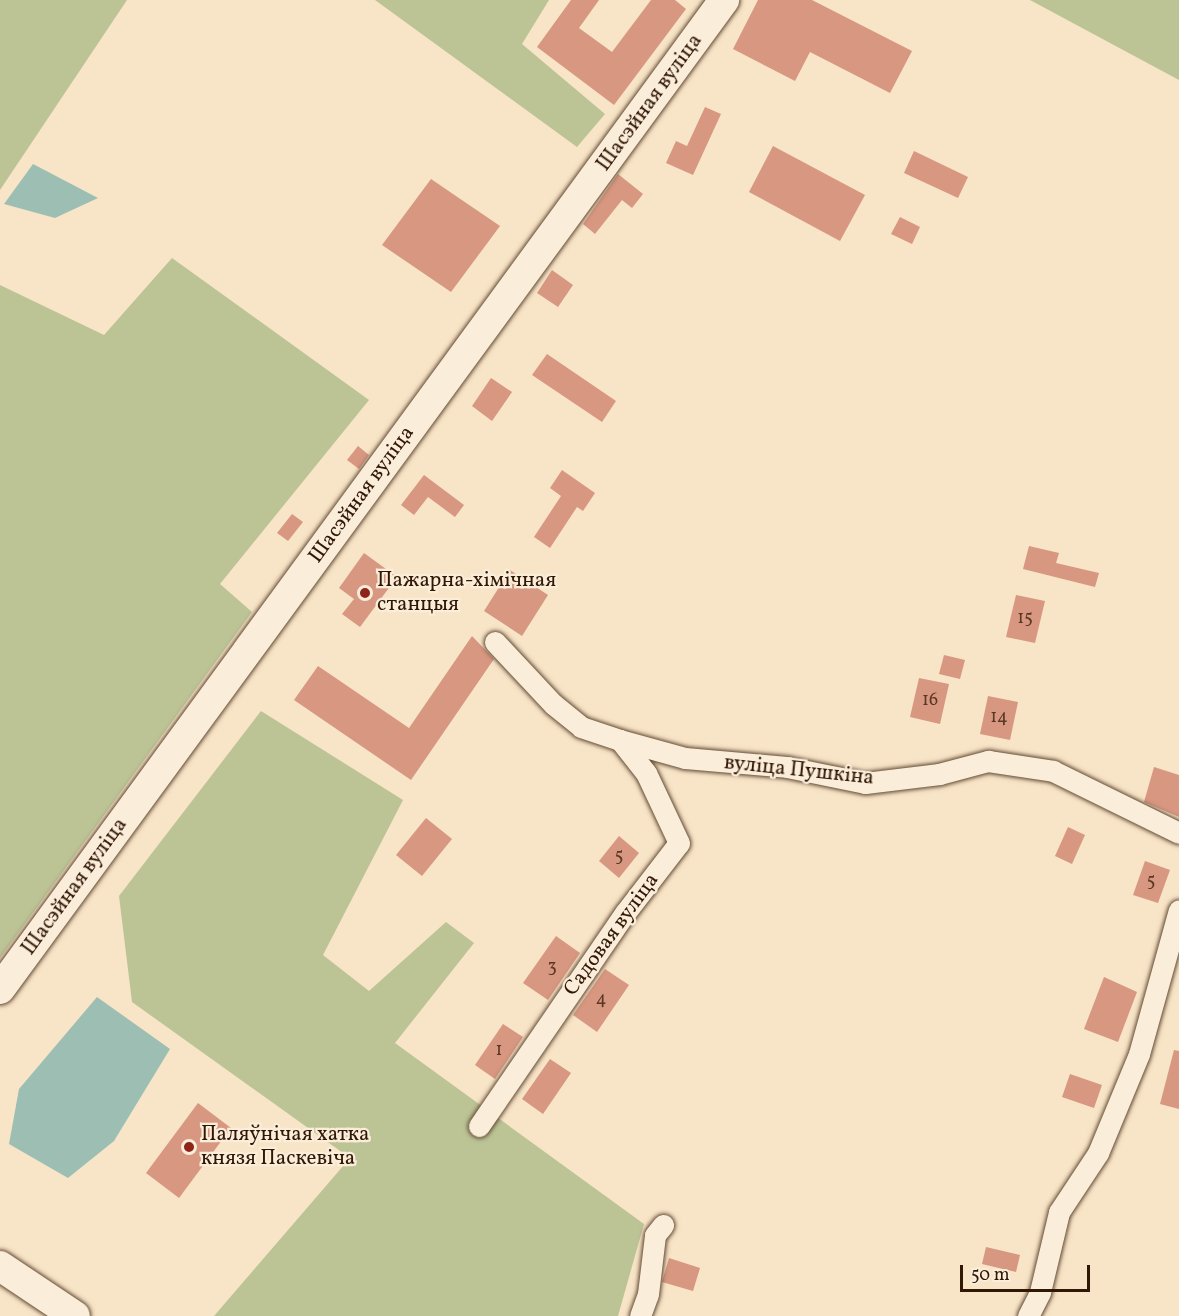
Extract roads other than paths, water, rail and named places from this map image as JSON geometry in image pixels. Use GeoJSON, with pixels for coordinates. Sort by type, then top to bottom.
{"type":"FeatureCollection","features":[{"type":"Feature","properties":{"kind":"main road","name":"Шасэйная вуліца"},"geometry":{"type":"LineString","coordinates":[[0,989],[724,0]]}},
{"type":"Feature","properties":{"kind":"main road"},"geometry":{"type":"LineString","coordinates":[[0,1266],[75,1316]]}},
{"type":"Feature","properties":{"kind":"street","name":"вуліца Пушкіна"},"geometry":{"type":"LineString","coordinates":[[495,642],[553,704],[581,727],[620,741],[686,758],[788,767],[865,783],[939,774],[988,761],[1053,771],[1179,833]]}},
{"type":"Feature","properties":{"kind":"street","name":"Садовая вуліца"},"geometry":{"type":"LineString","coordinates":[[479,1126],[626,913],[679,843],[646,773],[620,741]]}},
{"type":"Feature","properties":{"kind":"street"},"geometry":{"type":"LineString","coordinates":[[1028,1316],[1040,1292],[1059,1212],[1098,1153],[1139,1054],[1179,910]]}},
{"type":"Feature","properties":{"kind":"street"},"geometry":{"type":"LineString","coordinates":[[640,1316],[648,1294],[655,1234],[663,1225]]}},
{"type":"Feature","properties":{"kind":"water"},"geometry":{"type":"Polygon","coordinates":[[[33,164],[98,198],[55,218],[4,204],[33,164]]]}},
{"type":"Feature","properties":{"kind":"water"},"geometry":{"type":"Polygon","coordinates":[[[97,997],[170,1049],[114,1141],[68,1178],[9,1144],[19,1089],[97,997]]]}},
{"type":"Feature","properties":{"kind":"place","name":"Пажарна-хімічная станцыя"},"geometry":{"type":"Point","coordinates":[365,593]}},
{"type":"Feature","properties":{"kind":"place","name":"Паляўнічая хатка князя Паскевіча"},"geometry":{"type":"Point","coordinates":[189,1147]}}]}
